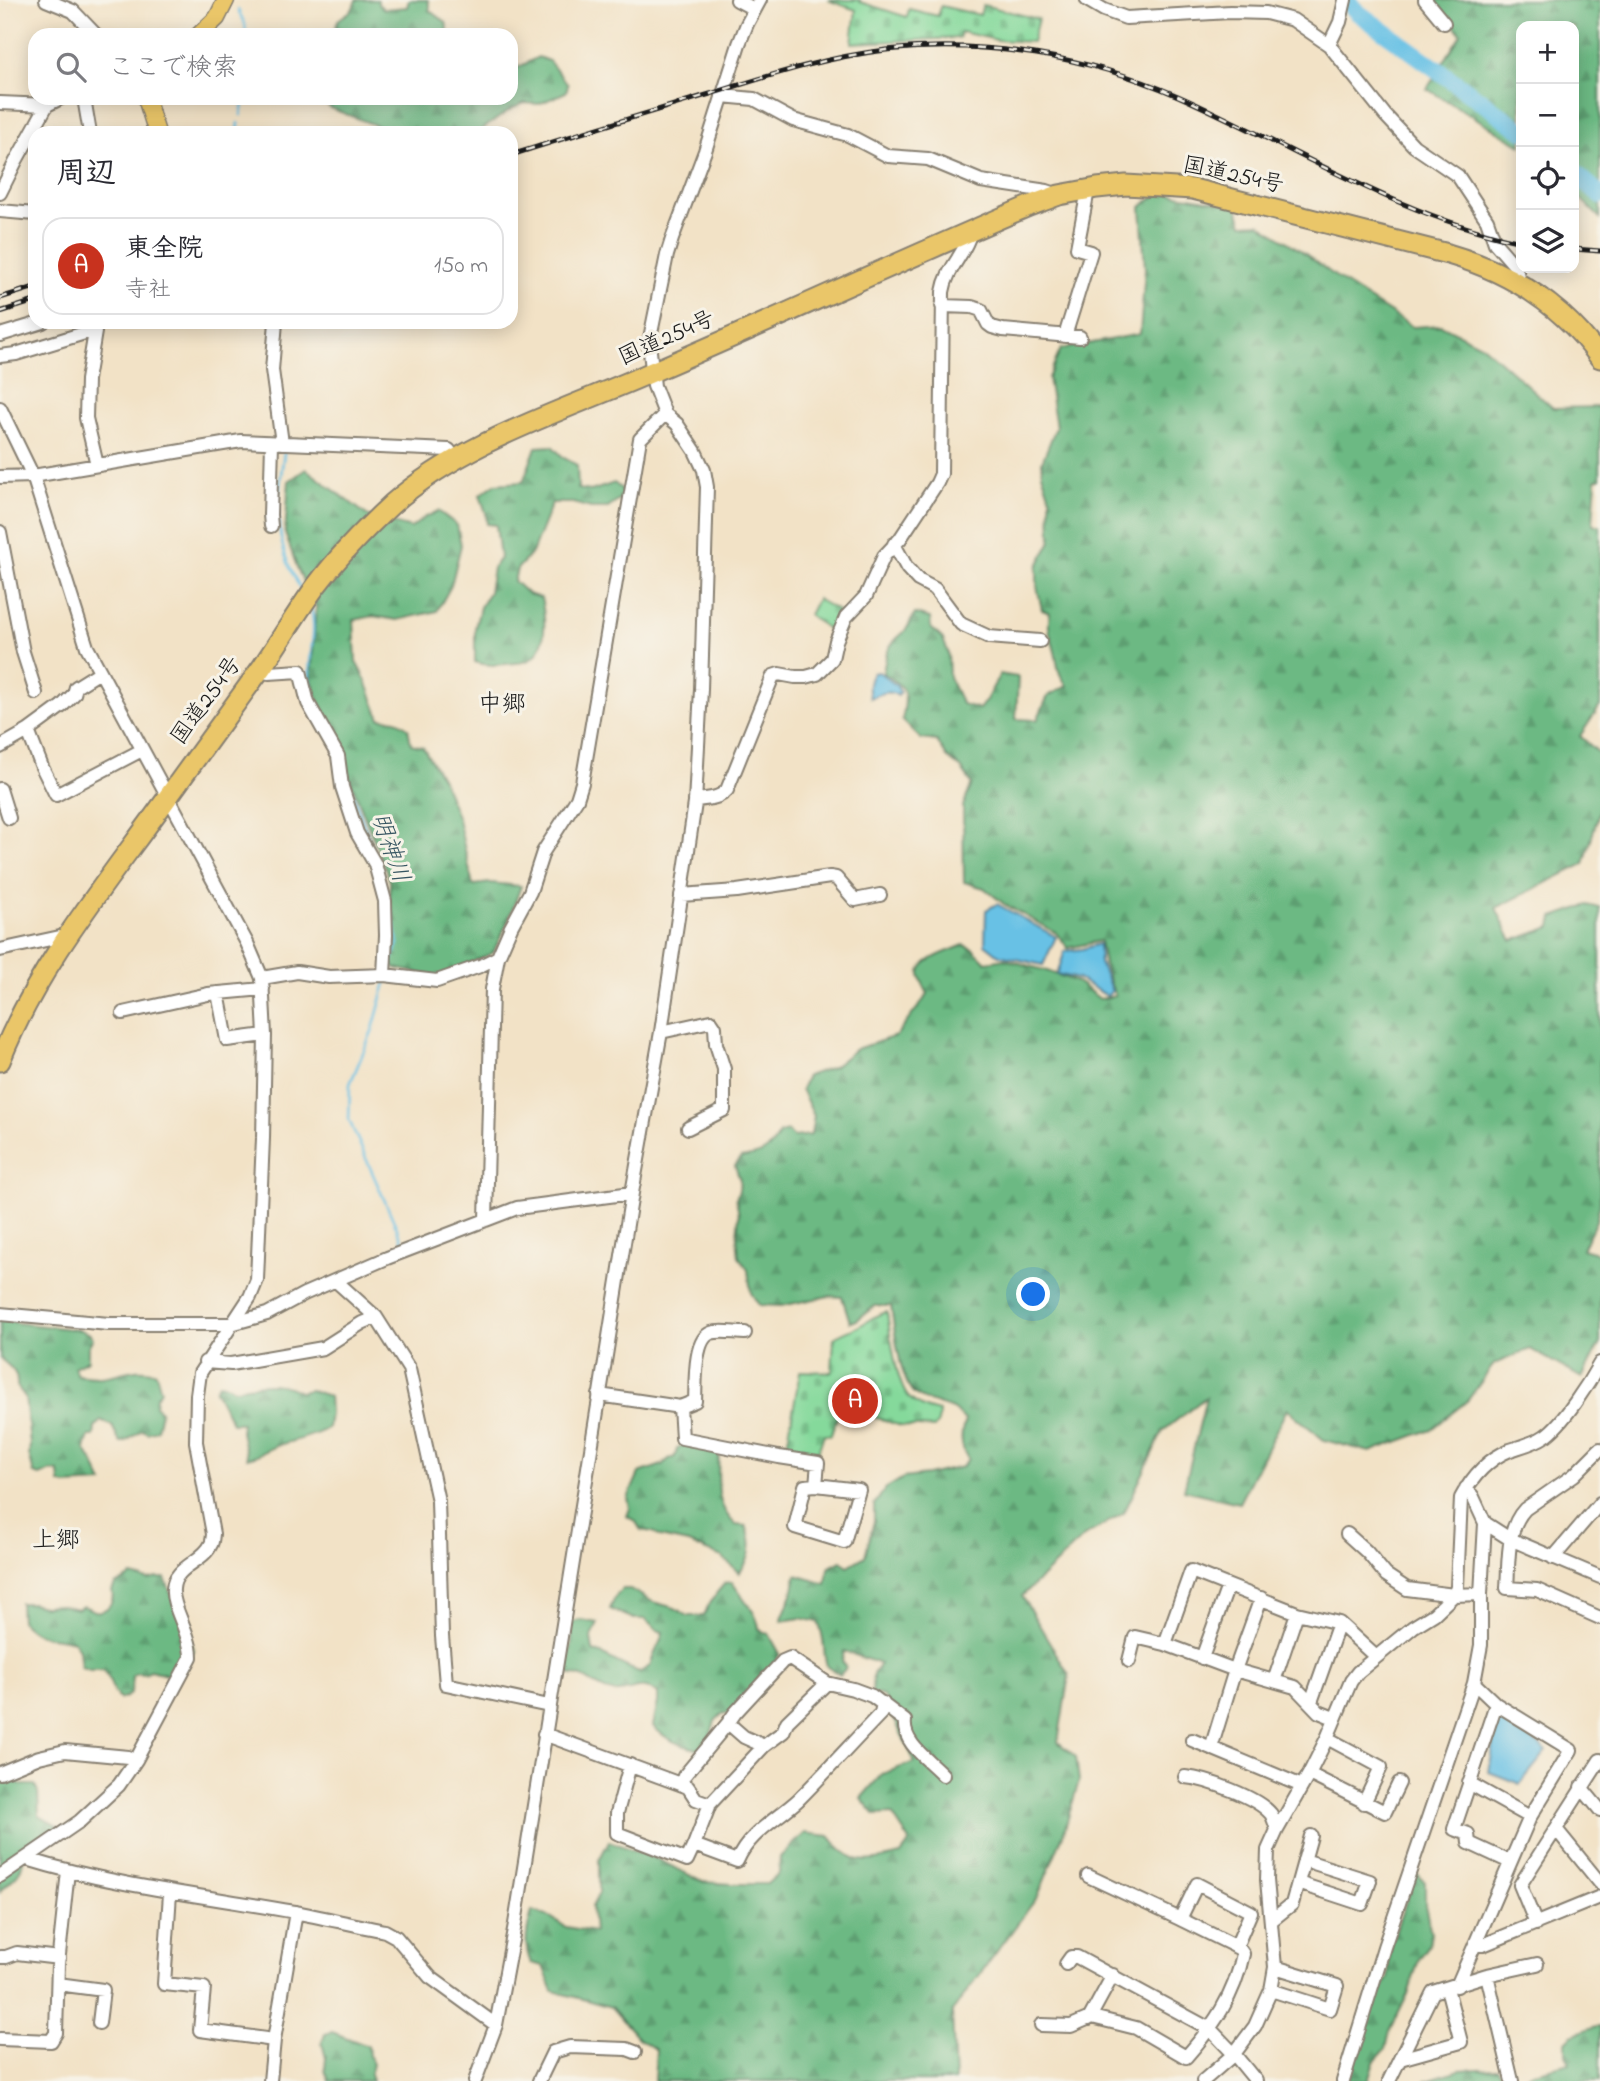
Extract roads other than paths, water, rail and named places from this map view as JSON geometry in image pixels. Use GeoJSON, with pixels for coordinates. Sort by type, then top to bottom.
{"type":"FeatureCollection","features":[{"type":"Feature","properties":{"kind":"highway","name":"国道254号"},"geometry":{"type":"LineString","coordinates":[[0,1061],[33,991],[69,935],[259,671],[313,590],[391,505],[456,460],[495,439],[1029,206],[1059,195],[1126,185],[1194,189],[1491,268],[1519,282],[1555,308],[1596,347]]}},
{"type":"Feature","properties":{"kind":"main road"},"geometry":{"type":"LineString","coordinates":[[206,28],[217,18],[226,0]]}},
{"type":"Feature","properties":{"kind":"main road"},"geometry":{"type":"LineString","coordinates":[[148,105],[155,126]]}},
{"type":"Feature","properties":{"kind":"street"},"geometry":{"type":"LineString","coordinates":[[46,0],[73,11],[89,28]]}},
{"type":"Feature","properties":{"kind":"street"},"geometry":{"type":"LineString","coordinates":[[475,2081],[496,2025],[515,1924],[632,1193],[661,1032],[695,800],[707,487],[704,470],[695,451],[677,425],[665,414],[651,373],[649,344],[667,255],[698,171],[739,44],[757,4],[737,0]]}},
{"type":"Feature","properties":{"kind":"street"},"geometry":{"type":"LineString","coordinates":[[1087,0],[1126,18],[1230,12],[1266,13],[1293,20],[1329,45],[1385,115],[1414,146],[1458,176],[1490,226],[1495,243],[1516,267],[1519,282]]}},
{"type":"Feature","properties":{"kind":"street"},"geometry":{"type":"LineString","coordinates":[[1329,45],[1340,22],[1345,0]]}},
{"type":"Feature","properties":{"kind":"street"},"geometry":{"type":"LineString","coordinates":[[1425,0],[1444,23]]}},
{"type":"Feature","properties":{"kind":"street"},"geometry":{"type":"LineString","coordinates":[[722,96],[754,99],[793,120],[848,135],[888,156],[928,159],[981,181],[1059,195]]}},
{"type":"Feature","properties":{"kind":"street"},"geometry":{"type":"LineString","coordinates":[[0,103],[28,104]]}},
{"type":"Feature","properties":{"kind":"street"},"geometry":{"type":"LineString","coordinates":[[37,126],[47,105]]}},
{"type":"Feature","properties":{"kind":"street"},"geometry":{"type":"LineString","coordinates":[[85,105],[88,126]]}},
{"type":"Feature","properties":{"kind":"street"},"geometry":{"type":"LineString","coordinates":[[0,193],[28,140]]}},
{"type":"Feature","properties":{"kind":"street"},"geometry":{"type":"LineString","coordinates":[[1065,336],[1091,252],[1077,248],[1088,190]]}},
{"type":"Feature","properties":{"kind":"street"},"geometry":{"type":"LineString","coordinates":[[0,211],[28,213]]}},
{"type":"Feature","properties":{"kind":"street"},"geometry":{"type":"LineString","coordinates":[[695,800],[717,797],[727,790],[773,676],[779,674],[806,677],[817,674],[832,659],[846,617],[866,596],[884,556],[900,539],[941,474],[942,306],[945,278],[965,250],[971,231]]}},
{"type":"Feature","properties":{"kind":"street"},"geometry":{"type":"LineString","coordinates":[[942,306],[981,310],[988,324],[1003,330],[1080,337]]}},
{"type":"Feature","properties":{"kind":"street"},"geometry":{"type":"LineString","coordinates":[[0,335],[28,327]]}},
{"type":"Feature","properties":{"kind":"street"},"geometry":{"type":"LineString","coordinates":[[271,526],[277,443],[272,370],[275,329]]}},
{"type":"Feature","properties":{"kind":"street"},"geometry":{"type":"LineString","coordinates":[[0,356],[95,332],[87,380],[86,418],[97,465]]}},
{"type":"Feature","properties":{"kind":"street"},"geometry":{"type":"LineString","coordinates":[[0,408],[33,476],[87,647],[247,943],[262,983],[265,1035],[257,1280],[250,1297],[200,1373],[196,1442],[213,1534],[212,1544],[175,1579],[173,1588],[173,1597],[189,1639],[191,1657],[136,1760],[119,1785],[80,1821],[0,1875]]}},
{"type":"Feature","properties":{"kind":"street"},"geometry":{"type":"LineString","coordinates":[[486,1220],[492,989],[498,957],[530,892],[544,852],[577,799],[582,783],[640,439],[665,414]]}},
{"type":"Feature","properties":{"kind":"street"},"geometry":{"type":"LineString","coordinates":[[0,477],[33,476],[242,441],[449,450],[456,460]]}},
{"type":"Feature","properties":{"kind":"street"},"geometry":{"type":"LineString","coordinates":[[0,532],[23,652],[36,693]]}},
{"type":"Feature","properties":{"kind":"street"},"geometry":{"type":"LineString","coordinates":[[894,544],[907,568],[918,580],[935,589],[961,624],[989,637],[1040,641]]}},
{"type":"Feature","properties":{"kind":"street"},"geometry":{"type":"LineString","coordinates":[[259,671],[300,671],[308,703],[338,756],[342,787],[357,833],[375,864],[385,901],[389,975]]}},
{"type":"Feature","properties":{"kind":"street"},"geometry":{"type":"LineString","coordinates":[[0,747],[62,706],[74,694],[76,687],[100,672]]}},
{"type":"Feature","properties":{"kind":"street"},"geometry":{"type":"LineString","coordinates":[[28,731],[56,795],[142,750]]}},
{"type":"Feature","properties":{"kind":"street"},"geometry":{"type":"LineString","coordinates":[[0,789],[9,818]]}},
{"type":"Feature","properties":{"kind":"street"},"geometry":{"type":"LineString","coordinates":[[681,895],[737,891],[830,877],[836,878],[855,900],[880,895]]}},
{"type":"Feature","properties":{"kind":"street"},"geometry":{"type":"LineString","coordinates":[[0,950],[69,935]]}},
{"type":"Feature","properties":{"kind":"street"},"geometry":{"type":"LineString","coordinates":[[123,1013],[262,983],[297,972],[329,977],[389,975],[437,981],[498,957]]}},
{"type":"Feature","properties":{"kind":"street"},"geometry":{"type":"LineString","coordinates":[[218,993],[227,1040],[265,1035]]}},
{"type":"Feature","properties":{"kind":"street"},"geometry":{"type":"LineString","coordinates":[[661,1032],[711,1021],[715,1027],[716,1044],[724,1069],[724,1110],[688,1128]]}},
{"type":"Feature","properties":{"kind":"street"},"geometry":{"type":"LineString","coordinates":[[0,1314],[109,1324],[231,1324],[267,1314],[304,1294],[387,1258],[517,1208],[632,1193]]}},
{"type":"Feature","properties":{"kind":"street"},"geometry":{"type":"LineString","coordinates":[[336,1281],[376,1317],[409,1369],[438,1501],[446,1684],[549,1706]]}},
{"type":"Feature","properties":{"kind":"street"},"geometry":{"type":"LineString","coordinates":[[205,1362],[231,1364],[323,1348],[376,1317]]}},
{"type":"Feature","properties":{"kind":"street"},"geometry":{"type":"LineString","coordinates":[[599,1395],[680,1407],[695,1401],[696,1365],[703,1339],[710,1333],[745,1333]]}},
{"type":"Feature","properties":{"kind":"street"},"geometry":{"type":"LineString","coordinates":[[1203,2081],[1234,2054],[1255,2026],[1271,1990],[1275,1967],[1266,1861],[1268,1850],[1327,1738],[1351,1681],[1454,1595],[1457,1587],[1461,1498],[1466,1488],[1492,1460],[1538,1440],[1553,1430],[1591,1380],[1600,1363]]}},
{"type":"Feature","properties":{"kind":"street"},"geometry":{"type":"LineString","coordinates":[[680,1407],[682,1438],[818,1462],[816,1485]]}},
{"type":"Feature","properties":{"kind":"street"},"geometry":{"type":"LineString","coordinates":[[1598,1455],[1518,1516],[1510,1539],[1507,1588],[1537,1590],[1600,1618]]}},
{"type":"Feature","properties":{"kind":"street"},"geometry":{"type":"LineString","coordinates":[[816,1485],[859,1490],[844,1542],[795,1527],[805,1486],[816,1485]]}},
{"type":"Feature","properties":{"kind":"street"},"geometry":{"type":"LineString","coordinates":[[1343,2081],[1384,1947],[1474,1683],[1481,1645],[1485,1523],[1474,1497],[1466,1488]]}},
{"type":"Feature","properties":{"kind":"street"},"geometry":{"type":"LineString","coordinates":[[1553,1558],[1600,1503]]}},
{"type":"Feature","properties":{"kind":"street"},"geometry":{"type":"LineString","coordinates":[[1485,1523],[1510,1539],[1600,1577]]}},
{"type":"Feature","properties":{"kind":"street"},"geometry":{"type":"LineString","coordinates":[[1347,1534],[1386,1575],[1407,1589],[1454,1595],[1481,1594]]}},
{"type":"Feature","properties":{"kind":"street"},"geometry":{"type":"LineString","coordinates":[[1165,1644],[1191,1571],[1297,1614],[1339,1623],[1377,1657]]}},
{"type":"Feature","properties":{"kind":"street"},"geometry":{"type":"LineString","coordinates":[[1202,1658],[1228,1586]]}},
{"type":"Feature","properties":{"kind":"street"},"geometry":{"type":"LineString","coordinates":[[1211,1748],[1261,1598]]}},
{"type":"Feature","properties":{"kind":"street"},"geometry":{"type":"LineString","coordinates":[[1274,1681],[1297,1614]]}},
{"type":"Feature","properties":{"kind":"street"},"geometry":{"type":"LineString","coordinates":[[1311,1702],[1339,1623]]}},
{"type":"Feature","properties":{"kind":"street"},"geometry":{"type":"LineString","coordinates":[[1129,1661],[1135,1637],[1165,1644],[1235,1670],[1295,1687],[1319,1712],[1334,1718]]}},
{"type":"Feature","properties":{"kind":"street"},"geometry":{"type":"LineString","coordinates":[[681,1784],[684,1776],[735,1713],[783,1661],[790,1658],[827,1683],[853,1689],[883,1703],[905,1721],[904,1729],[916,1749],[943,1775]]}},
{"type":"Feature","properties":{"kind":"street"},"geometry":{"type":"LineString","coordinates":[[630,1765],[617,1813],[617,1833],[687,1860],[710,1804],[764,1746],[783,1732],[787,1722],[827,1683]]}},
{"type":"Feature","properties":{"kind":"street"},"geometry":{"type":"LineString","coordinates":[[1400,2059],[1461,2042],[1452,1987],[1475,1945],[1530,1817],[1571,1750],[1496,1704],[1474,1683]]}},
{"type":"Feature","properties":{"kind":"street"},"geometry":{"type":"LineString","coordinates":[[694,1845],[737,1861],[749,1839],[796,1801],[881,1713],[883,1703]]}},
{"type":"Feature","properties":{"kind":"street"},"geometry":{"type":"LineString","coordinates":[[1496,1704],[1454,1829],[1468,1834],[1469,1843],[1510,1862]]}},
{"type":"Feature","properties":{"kind":"street"},"geometry":{"type":"LineString","coordinates":[[728,1723],[744,1737],[764,1746]]}},
{"type":"Feature","properties":{"kind":"street"},"geometry":{"type":"LineString","coordinates":[[544,1734],[681,1784],[688,1787],[696,1800],[710,1804]]}},
{"type":"Feature","properties":{"kind":"street"},"geometry":{"type":"LineString","coordinates":[[1327,1738],[1381,1768],[1364,1803]]}},
{"type":"Feature","properties":{"kind":"street"},"geometry":{"type":"LineString","coordinates":[[1192,1740],[1306,1780],[1385,1812],[1399,1783]]}},
{"type":"Feature","properties":{"kind":"street"},"geometry":{"type":"LineString","coordinates":[[0,1773],[39,1757],[65,1751],[136,1760]]}},
{"type":"Feature","properties":{"kind":"street"},"geometry":{"type":"LineString","coordinates":[[1535,1924],[1520,1885],[1600,1760]]}},
{"type":"Feature","properties":{"kind":"street"},"geometry":{"type":"LineString","coordinates":[[1185,1777],[1214,1783],[1263,1807],[1273,1816],[1277,1830]]}},
{"type":"Feature","properties":{"kind":"street"},"geometry":{"type":"LineString","coordinates":[[1469,1783],[1530,1817]]}},
{"type":"Feature","properties":{"kind":"street"},"geometry":{"type":"LineString","coordinates":[[1581,1787],[1600,1810]]}},
{"type":"Feature","properties":{"kind":"street"},"geometry":{"type":"LineString","coordinates":[[1556,1829],[1600,1883]]}},
{"type":"Feature","properties":{"kind":"street"},"geometry":{"type":"LineString","coordinates":[[1272,1920],[1292,1904],[1311,1836]]}},
{"type":"Feature","properties":{"kind":"street"},"geometry":{"type":"LineString","coordinates":[[27,1859],[68,1871],[170,1893],[296,1912],[385,1931],[396,1937],[430,1977],[496,2025]]}},
{"type":"Feature","properties":{"kind":"street"},"geometry":{"type":"LineString","coordinates":[[1298,1883],[1362,1904],[1370,1881],[1304,1860]]}},
{"type":"Feature","properties":{"kind":"street"},"geometry":{"type":"LineString","coordinates":[[0,2039],[51,2041],[56,2033],[59,1958],[68,1871]]}},
{"type":"Feature","properties":{"kind":"street"},"geometry":{"type":"LineString","coordinates":[[1041,2025],[1071,2026],[1092,2017],[1136,2028],[1186,2057],[1222,2011],[1241,1961],[1243,1954],[1236,1947],[1088,1876]]}},
{"type":"Feature","properties":{"kind":"street"},"geometry":{"type":"LineString","coordinates":[[1180,1919],[1197,1884],[1251,1912],[1236,1947]]}},
{"type":"Feature","properties":{"kind":"street"},"geometry":{"type":"LineString","coordinates":[[170,1893],[164,1984],[204,1988],[200,2030],[274,2039]]}},
{"type":"Feature","properties":{"kind":"street"},"geometry":{"type":"LineString","coordinates":[[1475,1945],[1483,1945],[1600,1897]]}},
{"type":"Feature","properties":{"kind":"street"},"geometry":{"type":"LineString","coordinates":[[270,2081],[274,2039],[296,1912]]}},
{"type":"Feature","properties":{"kind":"street"},"geometry":{"type":"LineString","coordinates":[[0,1957],[17,1953],[59,1958]]}},
{"type":"Feature","properties":{"kind":"street"},"geometry":{"type":"LineString","coordinates":[[1066,1964],[1072,1957],[1077,1957],[1210,2029],[1256,2081]]}},
{"type":"Feature","properties":{"kind":"street"},"geometry":{"type":"LineString","coordinates":[[1389,2081],[1433,1992],[1487,1975],[1537,1964]]}},
{"type":"Feature","properties":{"kind":"street"},"geometry":{"type":"LineString","coordinates":[[1271,1990],[1330,2009],[1337,1986],[1275,1967]]}},
{"type":"Feature","properties":{"kind":"street"},"geometry":{"type":"LineString","coordinates":[[1089,2018],[1113,1975]]}},
{"type":"Feature","properties":{"kind":"street"},"geometry":{"type":"LineString","coordinates":[[1487,1975],[1512,2081]]}},
{"type":"Feature","properties":{"kind":"street"},"geometry":{"type":"LineString","coordinates":[[58,1984],[103,1990],[99,2023]]}},
{"type":"Feature","properties":{"kind":"street"},"geometry":{"type":"LineString","coordinates":[[538,2081],[553,2052],[562,2049],[601,2047],[635,2052]]}},
{"type":"Feature","properties":{"kind":"water"},"geometry":{"type":"Polygon","coordinates":[[[879,672],[896,685],[900,692],[898,696],[888,693],[870,698],[870,679],[873,673],[879,672]]]}},
{"type":"Feature","properties":{"kind":"water"},"geometry":{"type":"Polygon","coordinates":[[[997,904],[1056,937],[1043,965],[999,955],[985,944],[986,910],[997,904]]]}},
{"type":"Feature","properties":{"kind":"water"},"geometry":{"type":"Polygon","coordinates":[[[1099,944],[1100,963],[1112,991],[1107,996],[1078,979],[1057,974],[1065,951],[1099,944]]]}},
{"type":"Feature","properties":{"kind":"water"},"geometry":{"type":"Polygon","coordinates":[[[1504,1719],[1547,1751],[1520,1784],[1489,1772],[1497,1724],[1504,1719]]]}},
{"type":"Feature","properties":{"kind":"waterway"},"geometry":{"type":"LineString","coordinates":[[1346,0],[1357,12],[1516,126]]}},
{"type":"Feature","properties":{"kind":"waterway","name":"明神川"},"geometry":{"type":"LineString","coordinates":[[238,10],[245,28]]}},
{"type":"Feature","properties":{"kind":"waterway","name":"明神川"},"geometry":{"type":"LineString","coordinates":[[241,115],[243,105]]}},
{"type":"Feature","properties":{"kind":"waterway"},"geometry":{"type":"LineString","coordinates":[[1579,176],[1600,195]]}},
{"type":"Feature","properties":{"kind":"waterway","name":"明神川"},"geometry":{"type":"LineString","coordinates":[[285,446],[279,503],[281,538],[292,573],[302,591]]}},
{"type":"Feature","properties":{"kind":"waterway","name":"明神川"},"geometry":{"type":"LineString","coordinates":[[310,606],[313,635],[310,686]]}},
{"type":"Feature","properties":{"kind":"waterway","name":"明神川"},"geometry":{"type":"LineString","coordinates":[[347,779],[372,848]]}},
{"type":"Feature","properties":{"kind":"waterway","name":"明神川"},"geometry":{"type":"LineString","coordinates":[[390,966],[398,943],[391,911]]}},
{"type":"Feature","properties":{"kind":"waterway","name":"明神川"},"geometry":{"type":"LineString","coordinates":[[387,979],[373,1029],[350,1084],[349,1120],[403,1242],[419,1239]]}},
{"type":"Feature","properties":{"kind":"railway"},"geometry":{"type":"LineString","coordinates":[[518,153],[775,74],[841,57],[923,47],[998,49],[1072,61],[1143,82],[1178,96],[1388,198],[1476,230],[1516,241]]}},
{"type":"Feature","properties":{"kind":"railway"},"geometry":{"type":"LineString","coordinates":[[1579,249],[1600,251]]}},
{"type":"Feature","properties":{"kind":"railway"},"geometry":{"type":"LineString","coordinates":[[0,298],[28,289]]}},
{"type":"Feature","properties":{"kind":"railway"},"geometry":{"type":"LineString","coordinates":[[0,312],[28,303]]}},
{"type":"Feature","properties":{"kind":"place","name":"東全院"},"geometry":{"type":"Point","coordinates":[855,1401]}},
{"type":"Feature","properties":{"kind":"district","name":"中郷"},"geometry":{"type":"Point","coordinates":[502,705]}},
{"type":"Feature","properties":{"kind":"district","name":"上郷"},"geometry":{"type":"Point","coordinates":[56,1541]}}]}
